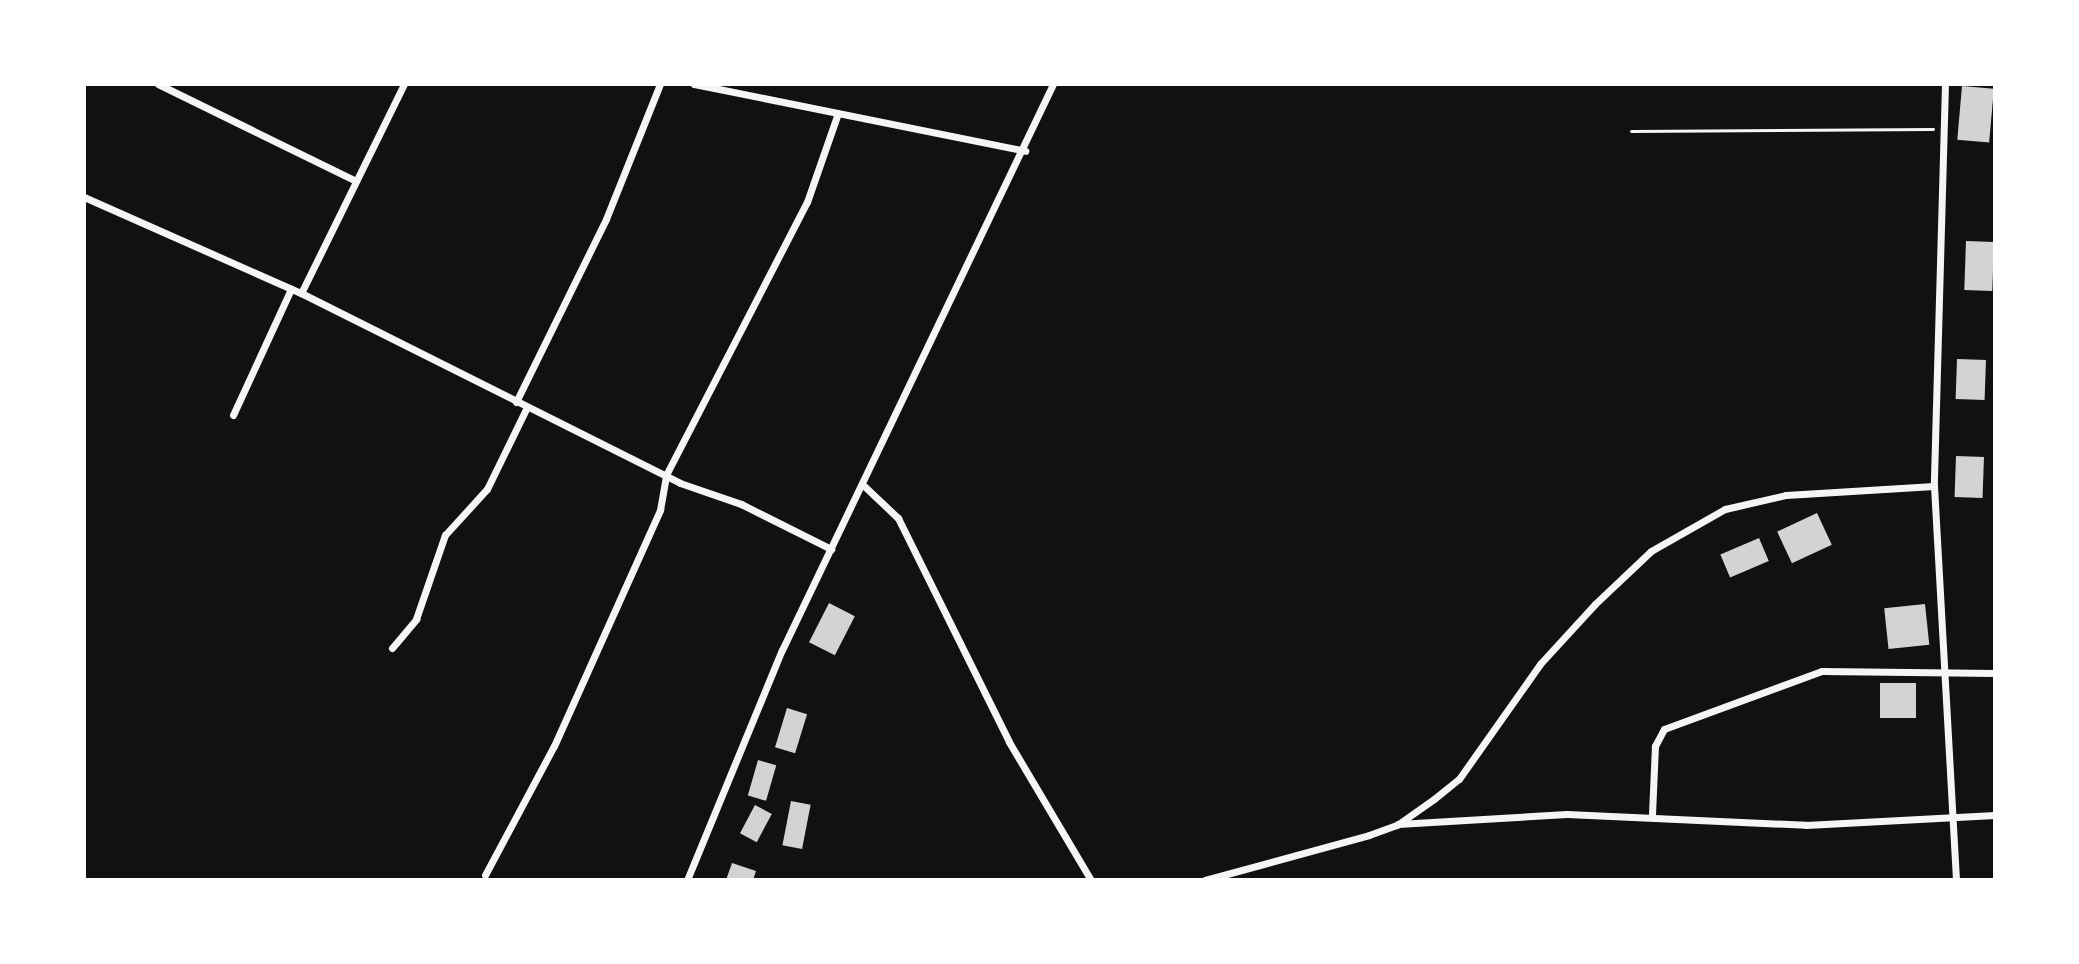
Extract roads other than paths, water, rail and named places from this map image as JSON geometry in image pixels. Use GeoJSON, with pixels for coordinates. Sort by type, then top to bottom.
{"type":"FeatureCollection","features":[{"type":"Feature","properties":{"kind":"street"},"geometry":{"type":"LineString","coordinates":[[158,84],[354,180]]}},
{"type":"Feature","properties":{"kind":"street"},"geometry":{"type":"LineString","coordinates":[[301,293],[354,180],[404,84]]}},
{"type":"Feature","properties":{"kind":"street"},"geometry":{"type":"LineString","coordinates":[[516,402],[606,219],[660,84]]}},
{"type":"Feature","properties":{"kind":"street"},"geometry":{"type":"LineString","coordinates":[[694,84],[1025,151]]}},
{"type":"Feature","properties":{"kind":"street"},"geometry":{"type":"LineString","coordinates":[[687,880],[782,650],[1025,151],[1053,84]]}},
{"type":"Feature","properties":{"kind":"street"},"geometry":{"type":"LineString","coordinates":[[1945,84],[1934,486],[1956,814],[1956,880]]}},
{"type":"Feature","properties":{"kind":"street"},"geometry":{"type":"LineString","coordinates":[[485,875],[554,746],[660,510],[666,475],[801,214],[838,113]]}},
{"type":"Feature","properties":{"kind":"street"},"geometry":{"type":"LineString","coordinates":[[84,197],[301,293],[666,475],[769,517],[831,549]]}},
{"type":"Feature","properties":{"kind":"street"},"geometry":{"type":"LineString","coordinates":[[233,415],[291,289]]}},
{"type":"Feature","properties":{"kind":"street"},"geometry":{"type":"LineString","coordinates":[[392,648],[416,619],[445,535],[487,489],[527,407]]}},
{"type":"Feature","properties":{"kind":"street"},"geometry":{"type":"LineString","coordinates":[[862,484],[898,518],[1009,742],[1091,880]]}},
{"type":"Feature","properties":{"kind":"street"},"geometry":{"type":"LineString","coordinates":[[1397,825],[1459,779],[1540,664],[1651,551],[1725,509],[1786,495],[1934,486]]}},
{"type":"Feature","properties":{"kind":"street"},"geometry":{"type":"LineString","coordinates":[[1652,814],[1655,746],[1664,729],[1822,671],[1995,673]]}},
{"type":"Feature","properties":{"kind":"street"},"geometry":{"type":"LineString","coordinates":[[1205,880],[1397,825],[1652,814],[1806,825],[1956,814],[1995,815]]}}]}
